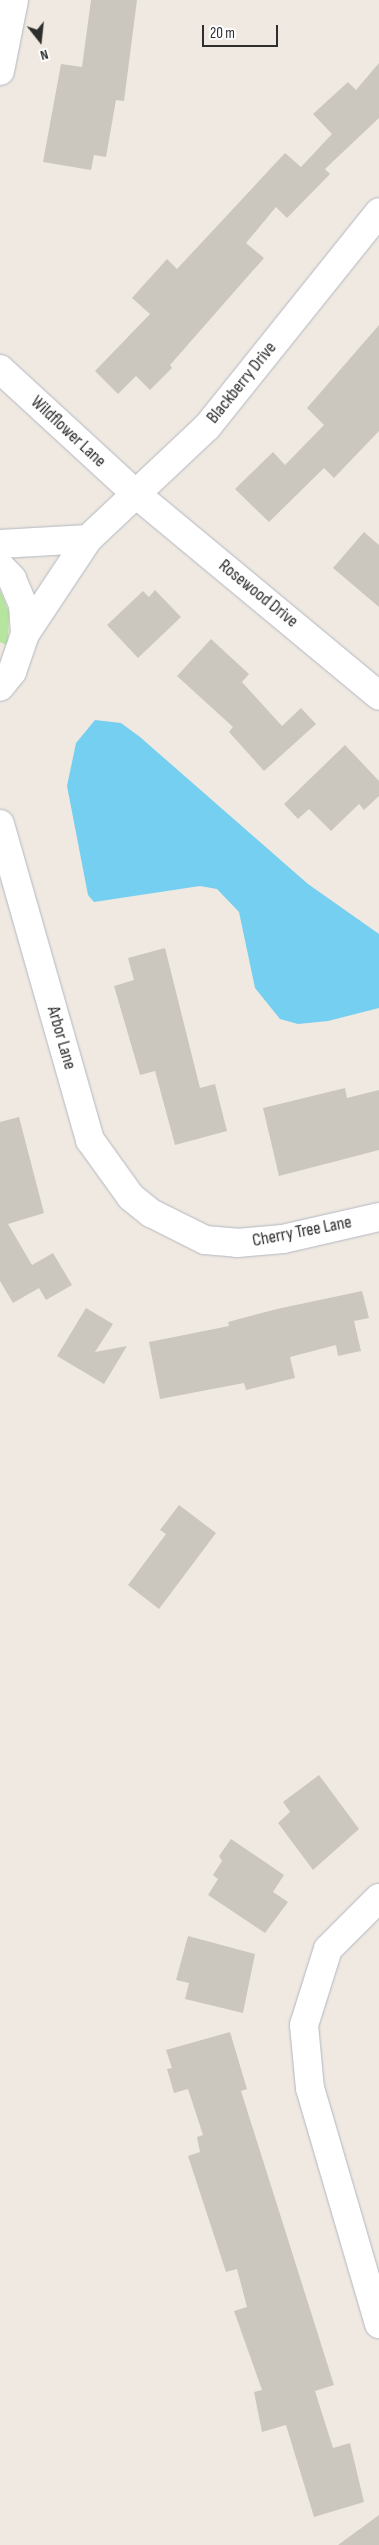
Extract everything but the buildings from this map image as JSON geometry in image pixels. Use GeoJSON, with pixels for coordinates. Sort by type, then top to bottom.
{"type":"FeatureCollection","features":[{"type":"Feature","properties":{"kind":"street"},"geometry":{"type":"LineString","coordinates":[[0,71],[14,0]]}},
{"type":"Feature","properties":{"kind":"street","name":"Blackberry Drive"},"geometry":{"type":"LineString","coordinates":[[0,687],[12,672],[25,634],[88,539],[207,427],[379,212]]}},
{"type":"Feature","properties":{"kind":"street","name":"Wildflower Lane"},"geometry":{"type":"LineString","coordinates":[[0,369],[136,494]]}},
{"type":"Feature","properties":{"kind":"street","name":"Rosewood Drive"},"geometry":{"type":"LineString","coordinates":[[136,494],[379,696]]}},
{"type":"Feature","properties":{"kind":"street"},"geometry":{"type":"LineString","coordinates":[[0,544],[88,539]]}},
{"type":"Feature","properties":{"kind":"street","name":"Blackberry Drive"},"geometry":{"type":"LineString","coordinates":[[0,566],[12,579],[23,605],[25,634]]}},
{"type":"Feature","properties":{"kind":"street","name":"Arbor Lane"},"geometry":{"type":"LineString","coordinates":[[0,824],[90,1140],[131,1197],[168,1222]]}},
{"type":"Feature","properties":{"kind":"street","name":"Cherry Tree Lane"},"geometry":{"type":"LineString","coordinates":[[168,1222],[205,1240],[258,1243],[379,1217]]}},
{"type":"Feature","properties":{"kind":"street"},"geometry":{"type":"LineString","coordinates":[[379,1898],[328,1949],[304,2025],[310,2088],[371,2267],[379,2324]]}},
{"type":"Feature","properties":{"kind":"green space"},"geometry":{"type":"Polygon","coordinates":[[[0,590],[9,612],[8,646],[0,642],[0,590]]]}},
{"type":"Feature","properties":{"kind":"water"},"geometry":{"type":"Polygon","coordinates":[[[95,720],[121,723],[140,737],[308,884],[379,934],[379,1008],[328,1021],[298,1024],[280,1019],[255,988],[239,912],[217,889],[200,886],[94,902],[88,895],[67,786],[76,743],[95,720]]]}}]}
